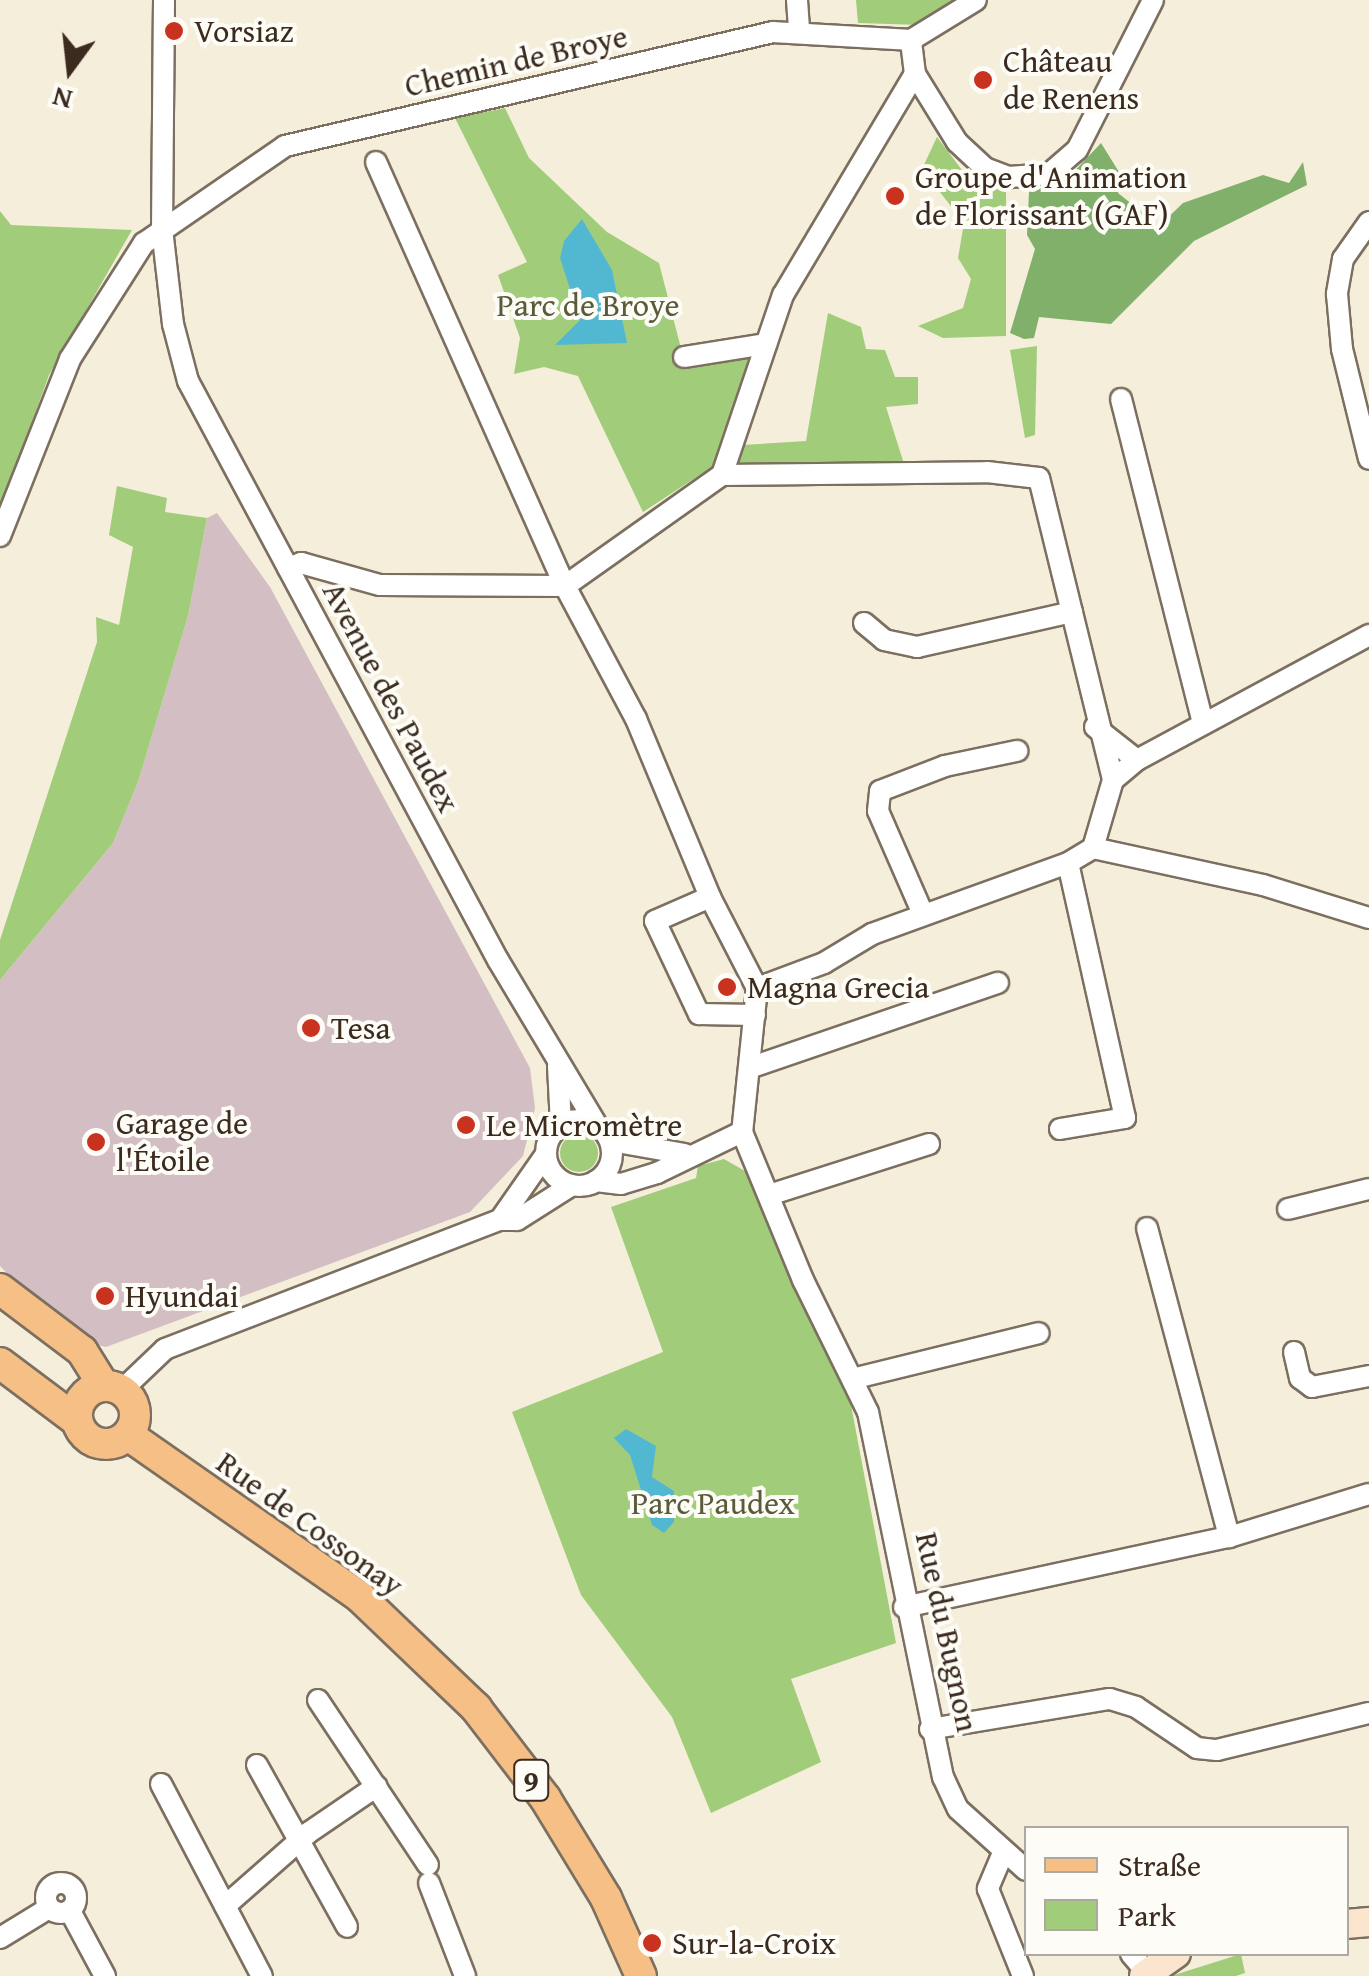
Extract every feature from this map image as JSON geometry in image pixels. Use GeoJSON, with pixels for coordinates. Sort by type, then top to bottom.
{"type":"FeatureCollection","features":[{"type":"Feature","properties":{"kind":"main road"},"geometry":{"type":"LineString","coordinates":[[0,1289],[82,1352],[112,1387],[134,1403],[128,1435]]}},
{"type":"Feature","properties":{"kind":"main road","name":"Rue de Cossonay"},"geometry":{"type":"LineString","coordinates":[[0,1363],[76,1420],[97,1444],[128,1435],[360,1597],[476,1708],[545,1798],[606,1898],[641,1976]]}},
{"type":"Feature","properties":{"kind":"main road"},"geometry":{"type":"LineString","coordinates":[[76,1420],[82,1397],[112,1387]]}},
{"type":"Feature","properties":{"kind":"street","name":"Avenue des Paudex"},"geometry":{"type":"LineString","coordinates":[[164,0],[162,229],[180,354],[212,434],[558,1066],[596,1124]]}},
{"type":"Feature","properties":{"kind":"street"},"geometry":{"type":"LineString","coordinates":[[796,0],[799,30]]}},
{"type":"Feature","properties":{"kind":"street"},"geometry":{"type":"LineString","coordinates":[[976,0],[910,40],[915,74],[978,163],[1009,178],[1049,174],[1077,150],[1153,0]]}},
{"type":"Feature","properties":{"kind":"street","name":"Chemin de Broye"},"geometry":{"type":"LineString","coordinates":[[0,536],[70,359],[144,243],[264,158],[312,136],[455,111],[705,46],[799,30],[910,40]]}},
{"type":"Feature","properties":{"kind":"street"},"geometry":{"type":"LineString","coordinates":[[722,475],[783,294],[915,74]]}},
{"type":"Feature","properties":{"kind":"street"},"geometry":{"type":"LineString","coordinates":[[112,1387],[165,1349],[500,1220],[517,1220],[572,1186],[596,1182],[621,1184],[742,1132],[752,1067],[757,988],[710,897],[636,718],[565,586],[376,162]]}},
{"type":"Feature","properties":{"kind":"street"},"geometry":{"type":"LineString","coordinates":[[1369,222],[1356,232],[1343,259],[1337,294],[1342,349],[1369,459]]}},
{"type":"Feature","properties":{"kind":"street"},"geometry":{"type":"LineString","coordinates":[[1343,259],[1369,249]]}},
{"type":"Feature","properties":{"kind":"street"},"geometry":{"type":"LineString","coordinates":[[684,357],[766,344]]}},
{"type":"Feature","properties":{"kind":"street"},"geometry":{"type":"LineString","coordinates":[[1121,399],[1204,724]]}},
{"type":"Feature","properties":{"kind":"street"},"geometry":{"type":"LineString","coordinates":[[288,568],[301,563],[380,584],[565,586],[722,475],[1031,474],[1039,478],[1095,727],[1113,780]]}},
{"type":"Feature","properties":{"kind":"street"},"geometry":{"type":"LineString","coordinates":[[864,623],[884,640],[918,647],[1072,612]]}},
{"type":"Feature","properties":{"kind":"street"},"geometry":{"type":"LineString","coordinates":[[757,988],[923,914],[1068,863],[1093,848],[1113,780],[1136,760],[1369,635]]}},
{"type":"Feature","properties":{"kind":"street"},"geometry":{"type":"LineString","coordinates":[[1095,727],[1136,760]]}},
{"type":"Feature","properties":{"kind":"street"},"geometry":{"type":"LineString","coordinates":[[923,914],[878,811],[880,792],[945,766],[1017,751]]}},
{"type":"Feature","properties":{"kind":"street"},"geometry":{"type":"LineString","coordinates":[[1093,848],[1263,884],[1369,918]]}},
{"type":"Feature","properties":{"kind":"street"},"geometry":{"type":"LineString","coordinates":[[1060,1129],[1125,1118],[1068,863]]}},
{"type":"Feature","properties":{"kind":"street"},"geometry":{"type":"LineString","coordinates":[[710,897],[655,921],[699,1014],[754,1016]]}},
{"type":"Feature","properties":{"kind":"street"},"geometry":{"type":"LineString","coordinates":[[752,1067],[998,982]]}},
{"type":"Feature","properties":{"kind":"street","name":"Avenue des Paudex"},"geometry":{"type":"LineString","coordinates":[[558,1066],[561,1125]]}},
{"type":"Feature","properties":{"kind":"street"},"geometry":{"type":"LineString","coordinates":[[500,1220],[546,1154],[561,1125],[578,1119],[596,1124],[610,1141],[612,1156],[596,1182]]}},
{"type":"Feature","properties":{"kind":"street","name":"Rue du Bugnon"},"geometry":{"type":"LineString","coordinates":[[742,1132],[803,1280],[856,1378],[930,1729],[958,1810],[1024,1869]]}},
{"type":"Feature","properties":{"kind":"street"},"geometry":{"type":"LineString","coordinates":[[610,1141],[686,1154]]}},
{"type":"Feature","properties":{"kind":"street"},"geometry":{"type":"LineString","coordinates":[[769,1194],[929,1144]]}},
{"type":"Feature","properties":{"kind":"street"},"geometry":{"type":"LineString","coordinates":[[546,1154],[550,1168],[572,1186]]}},
{"type":"Feature","properties":{"kind":"street"},"geometry":{"type":"LineString","coordinates":[[1288,1208],[1369,1188]]}},
{"type":"Feature","properties":{"kind":"street"},"geometry":{"type":"LineString","coordinates":[[1148,1228],[1229,1537]]}},
{"type":"Feature","properties":{"kind":"street"},"geometry":{"type":"LineString","coordinates":[[856,1378],[1039,1333]]}},
{"type":"Feature","properties":{"kind":"street"},"geometry":{"type":"LineString","coordinates":[[1294,1352],[1300,1378],[1312,1386],[1369,1376]]}},
{"type":"Feature","properties":{"kind":"street"},"geometry":{"type":"LineString","coordinates":[[904,1606],[1229,1537],[1369,1494]]}},
{"type":"Feature","properties":{"kind":"street"},"geometry":{"type":"LineString","coordinates":[[930,1729],[1110,1699],[1136,1707],[1196,1748],[1217,1750],[1369,1714]]}},
{"type":"Feature","properties":{"kind":"street"},"geometry":{"type":"LineString","coordinates":[[318,1700],[377,1786],[428,1874],[465,1976]]}},
{"type":"Feature","properties":{"kind":"street"},"geometry":{"type":"LineString","coordinates":[[257,1766],[296,1844],[347,1927]]}},
{"type":"Feature","properties":{"kind":"street"},"geometry":{"type":"LineString","coordinates":[[161,1784],[262,1976]]}},
{"type":"Feature","properties":{"kind":"street"},"geometry":{"type":"LineString","coordinates":[[225,1906],[296,1844],[377,1786]]}},
{"type":"Feature","properties":{"kind":"street"},"geometry":{"type":"LineString","coordinates":[[1003,1853],[988,1889],[1024,1976]]}},
{"type":"Feature","properties":{"kind":"street"},"geometry":{"type":"LineString","coordinates":[[0,1938],[49,1908],[70,1911],[105,1976]]}},
{"type":"Feature","properties":{"kind":"street"},"geometry":{"type":"LineString","coordinates":[[1140,1966],[1170,1956]]}},
{"type":"Feature","properties":{"kind":"shaded area"},"geometry":{"type":"Polygon","coordinates":[[[217,513],[270,587],[530,1068],[535,1108],[523,1156],[470,1212],[106,1347],[86,1342],[50,1317],[0,1266],[0,980],[113,843],[138,782],[188,616],[207,518],[217,513]]]}},
{"type":"Feature","properties":{"kind":"green space"},"geometry":{"type":"Polygon","coordinates":[[[856,0],[965,0],[921,25],[858,23],[856,0]]]}},
{"type":"Feature","properties":{"kind":"green space","name":"Parc de Broye"},"geometry":{"type":"Polygon","coordinates":[[[505,108],[529,158],[607,232],[659,263],[684,360],[750,355],[718,463],[643,512],[578,376],[544,367],[514,374],[520,338],[498,275],[527,262],[455,118],[505,108]]]}},
{"type":"Feature","properties":{"kind":"green space"},"geometry":{"type":"Polygon","coordinates":[[[937,137],[965,174],[1006,192],[1006,336],[943,338],[918,326],[963,308],[971,279],[958,258],[964,223],[922,169],[937,137]]]}},
{"type":"Feature","properties":{"kind":"green space"},"geometry":{"type":"Polygon","coordinates":[[[1101,143],[1119,172],[1118,193],[1153,221],[1154,231],[1183,203],[1263,175],[1289,183],[1303,162],[1307,185],[1194,241],[1111,324],[1039,317],[1034,338],[1024,339],[1010,333],[1035,249],[1027,235],[1029,192],[1068,178],[1101,143]]]}},
{"type":"Feature","properties":{"kind":"green space"},"geometry":{"type":"Polygon","coordinates":[[[0,211],[11,225],[132,230],[49,375],[0,510],[0,211]]]}},
{"type":"Feature","properties":{"kind":"green space"},"geometry":{"type":"Polygon","coordinates":[[[828,313],[861,327],[866,349],[885,350],[895,377],[918,377],[918,404],[886,407],[905,467],[858,474],[732,465],[742,445],[806,441],[828,313]]]}},
{"type":"Feature","properties":{"kind":"green space"},"geometry":{"type":"Polygon","coordinates":[[[1037,346],[1035,435],[1025,438],[1010,350],[1037,346]]]}},
{"type":"Feature","properties":{"kind":"green space"},"geometry":{"type":"Polygon","coordinates":[[[117,486],[167,498],[165,512],[207,518],[188,616],[138,782],[113,843],[0,980],[0,940],[97,642],[96,617],[119,625],[133,547],[109,535],[117,486]]]}},
{"type":"Feature","properties":{"kind":"green space"},"geometry":{"type":"Polygon","coordinates":[[[579,1134],[593,1139],[598,1153],[593,1167],[579,1172],[565,1167],[560,1153],[565,1139],[579,1134]]]}},
{"type":"Feature","properties":{"kind":"green space","name":"Parc Paudex"},"geometry":{"type":"Polygon","coordinates":[[[724,1159],[745,1171],[851,1405],[896,1643],[791,1679],[821,1762],[711,1813],[672,1717],[581,1595],[512,1412],[663,1352],[611,1207],[696,1178],[698,1166],[724,1159]]]}},
{"type":"Feature","properties":{"kind":"green space"},"geometry":{"type":"Polygon","coordinates":[[[1235,1956],[1241,1956],[1245,1973],[1236,1976],[1171,1976],[1235,1956]]]}},
{"type":"Feature","properties":{"kind":"water"},"geometry":{"type":"Polygon","coordinates":[[[582,219],[612,270],[627,343],[555,345],[580,320],[560,258],[564,241],[582,219]]]}},
{"type":"Feature","properties":{"kind":"water"},"geometry":{"type":"Polygon","coordinates":[[[626,1429],[656,1446],[652,1477],[674,1491],[674,1522],[664,1533],[652,1525],[630,1455],[614,1438],[626,1429]]]}},
{"type":"Feature","properties":{"kind":"place","name":"Vorsiaz"},"geometry":{"type":"Point","coordinates":[174,31]}},
{"type":"Feature","properties":{"kind":"place","name":"Château de Renens"},"geometry":{"type":"Point","coordinates":[983,80]}},
{"type":"Feature","properties":{"kind":"place","name":"Groupe d'Animation de Florissant (GAF)"},"geometry":{"type":"Point","coordinates":[895,196]}},
{"type":"Feature","properties":{"kind":"place","name":"Magna Grecia"},"geometry":{"type":"Point","coordinates":[727,987]}},
{"type":"Feature","properties":{"kind":"place","name":"Tesa"},"geometry":{"type":"Point","coordinates":[311,1028]}},
{"type":"Feature","properties":{"kind":"place","name":"Le Micromètre"},"geometry":{"type":"Point","coordinates":[466,1125]}},
{"type":"Feature","properties":{"kind":"place","name":"Garage de l'Étoile"},"geometry":{"type":"Point","coordinates":[96,1142]}},
{"type":"Feature","properties":{"kind":"place","name":"Hyundai"},"geometry":{"type":"Point","coordinates":[105,1296]}},
{"type":"Feature","properties":{"kind":"place","name":"Sur-la-Croix"},"geometry":{"type":"Point","coordinates":[652,1943]}}]}
